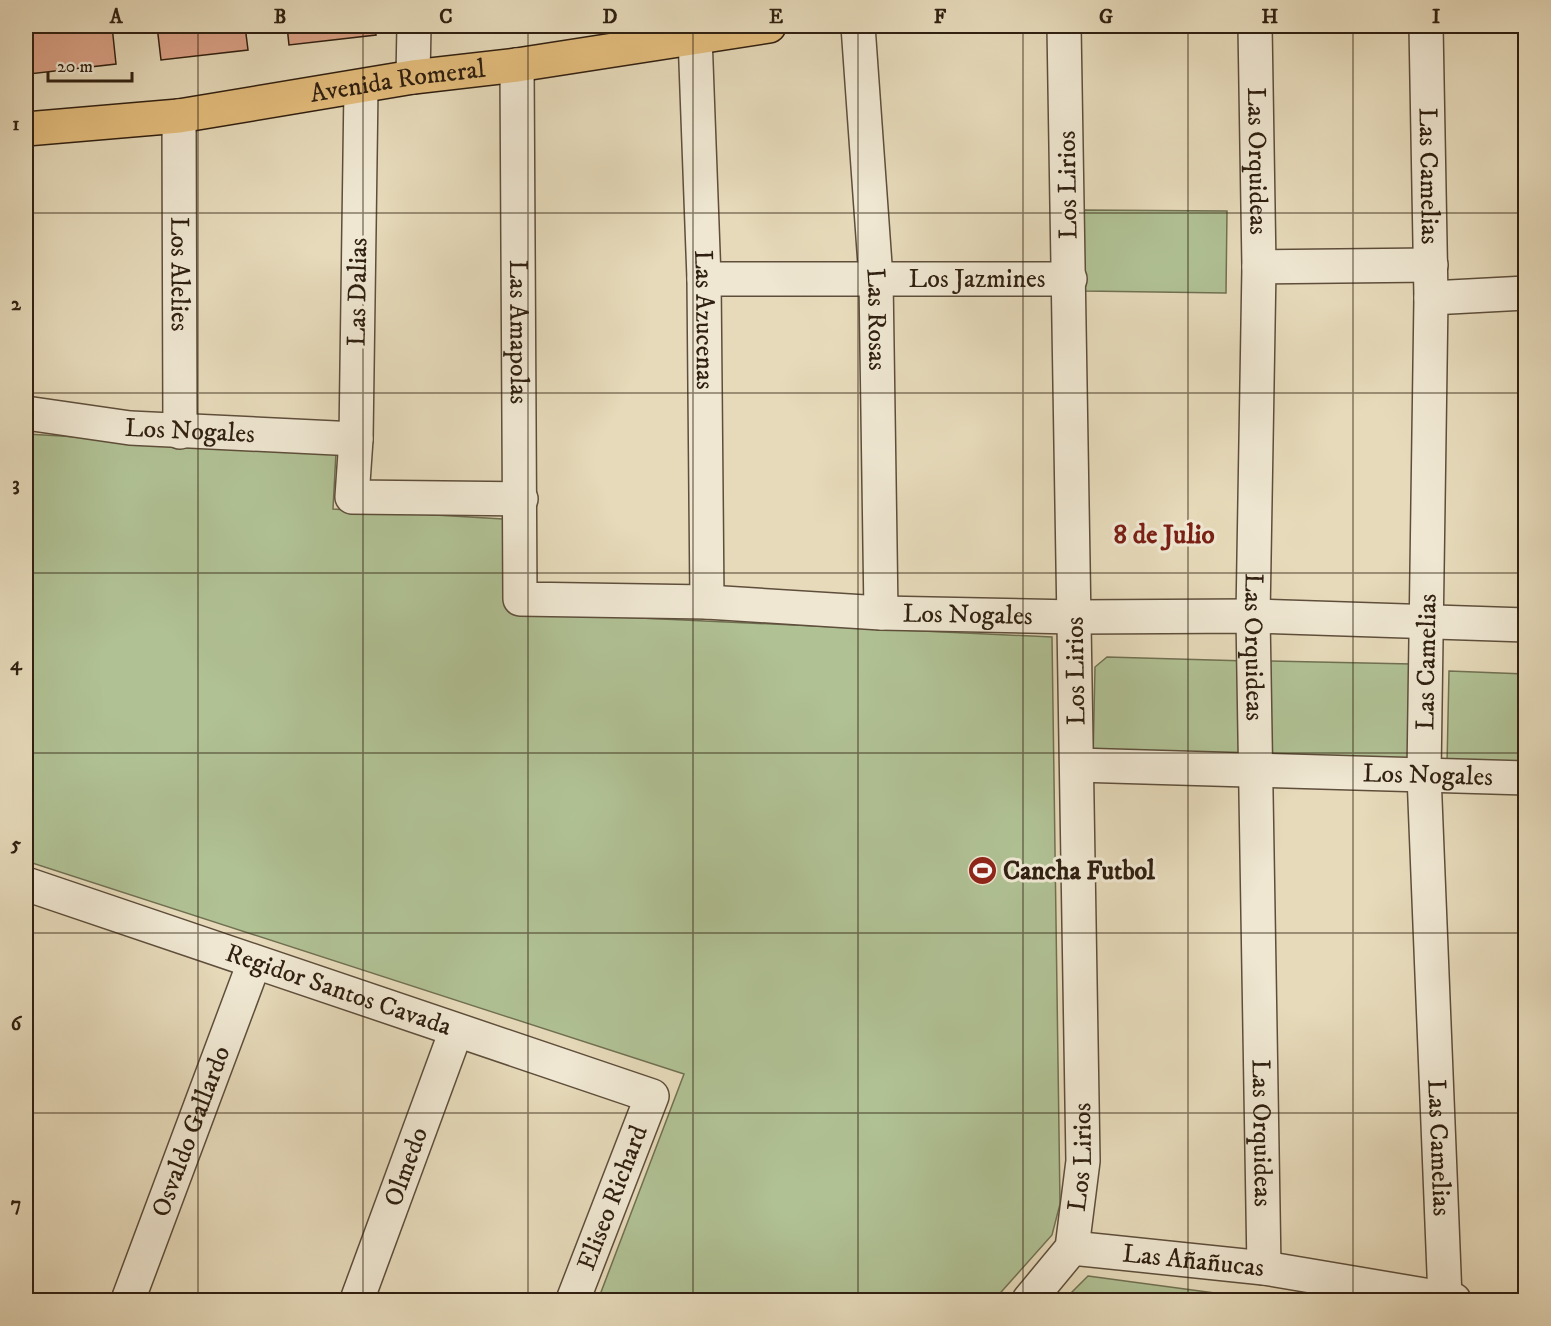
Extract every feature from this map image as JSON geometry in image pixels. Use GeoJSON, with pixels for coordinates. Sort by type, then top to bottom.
{"type":"FeatureCollection","features":[{"type":"Feature","properties":{"kind":"main road","name":"Avenida Romeral"},"geometry":{"type":"LineString","coordinates":[[26,129],[179,116],[361,88],[413,77],[518,65],[769,26]]}},
{"type":"Feature","properties":{"kind":"street"},"geometry":{"type":"LineString","coordinates":[[413,77],[414,26]]}},
{"type":"Feature","properties":{"kind":"street","name":"Las Rosas"},"geometry":{"type":"LineString","coordinates":[[858,26],[876,279],[881,613]]}},
{"type":"Feature","properties":{"kind":"street","name":"Los Lirios"},"geometry":{"type":"LineString","coordinates":[[1029,1300],[1072,1248],[1083,1161],[1076,617],[1064,26]]}},
{"type":"Feature","properties":{"kind":"street","name":"Las Orquideas"},"geometry":{"type":"LineString","coordinates":[[1255,26],[1259,267],[1253,615],[1254,770],[1264,1268]]}},
{"type":"Feature","properties":{"kind":"street","name":"Las Camelias"},"geometry":{"type":"LineString","coordinates":[[1426,26],[1431,297],[1424,775],[1449,1299]]}},
{"type":"Feature","properties":{"kind":"street","name":"Las Azucenas"},"geometry":{"type":"LineString","coordinates":[[695,36],[704,279],[707,602]]}},
{"type":"Feature","properties":{"kind":"street","name":"Las Amapolas"},"geometry":{"type":"LineString","coordinates":[[518,65],[520,599]]}},
{"type":"Feature","properties":{"kind":"street","name":"Las Dalias"},"geometry":{"type":"LineString","coordinates":[[361,88],[356,439],[352,497],[521,499]]}},
{"type":"Feature","properties":{"kind":"street","name":"Los Alelies"},"geometry":{"type":"LineString","coordinates":[[179,116],[180,432]]}},
{"type":"Feature","properties":{"kind":"street"},"geometry":{"type":"LineString","coordinates":[[1259,267],[1431,265]]}},
{"type":"Feature","properties":{"kind":"street","name":"Los Jazmines"},"geometry":{"type":"LineString","coordinates":[[704,279],[1070,279]]}},
{"type":"Feature","properties":{"kind":"street"},"geometry":{"type":"LineString","coordinates":[[1431,297],[1526,292]]}},
{"type":"Feature","properties":{"kind":"street","name":"Los Nogales"},"geometry":{"type":"LineString","coordinates":[[26,413],[130,428],[180,432],[356,439]]}},
{"type":"Feature","properties":{"kind":"street","name":"Los Nogales"},"geometry":{"type":"LineString","coordinates":[[520,599],[707,602],[881,613],[1076,617],[1253,615],[1526,625]]}},
{"type":"Feature","properties":{"kind":"street","name":"Los Nogales"},"geometry":{"type":"LineString","coordinates":[[1077,765],[1526,778]]}},
{"type":"Feature","properties":{"kind":"street","name":"Regidor Santos Cavada"},"geometry":{"type":"LineString","coordinates":[[26,885],[652,1096]]}},
{"type":"Feature","properties":{"kind":"street","name":"Osvaldo Gallardo"},"geometry":{"type":"LineString","coordinates":[[128,1300],[254,963]]}},
{"type":"Feature","properties":{"kind":"street","name":"Olmedo"},"geometry":{"type":"LineString","coordinates":[[357,1300],[456,1031]]}},
{"type":"Feature","properties":{"kind":"street","name":"Eliseo Richard"},"geometry":{"type":"LineString","coordinates":[[573,1300],[652,1096]]}},
{"type":"Feature","properties":{"kind":"street","name":"Las Añañucas"},"geometry":{"type":"LineString","coordinates":[[1072,1248],[1264,1268],[1449,1299]]}},
{"type":"Feature","properties":{"kind":"green space"},"geometry":{"type":"Polygon","coordinates":[[[1084,210],[1227,211],[1226,293],[1084,291],[1084,210]]]}},
{"type":"Feature","properties":{"kind":"green space"},"geometry":{"type":"Polygon","coordinates":[[[26,434],[336,452],[333,509],[503,519],[511,612],[1052,637],[1060,1204],[1052,1235],[994,1300],[598,1300],[684,1074],[26,861],[26,434]]]}},
{"type":"Feature","properties":{"kind":"green space"},"geometry":{"type":"Polygon","coordinates":[[[1107,657],[1247,661],[1245,764],[1093,760],[1095,667],[1107,657]]]}},
{"type":"Feature","properties":{"kind":"green space"},"geometry":{"type":"Polygon","coordinates":[[[1268,661],[1412,664],[1410,765],[1267,762],[1268,661]]]}},
{"type":"Feature","properties":{"kind":"green space"},"geometry":{"type":"Polygon","coordinates":[[[1449,671],[1525,674],[1525,767],[1447,765],[1449,671]]]}},
{"type":"Feature","properties":{"kind":"green space"},"geometry":{"type":"Polygon","coordinates":[[[1088,1276],[1267,1300],[1064,1300],[1088,1276]]]}},
{"type":"Feature","properties":{"kind":"building"},"geometry":{"type":"Polygon","coordinates":[[[62,26],[112,26],[116,64],[29,74],[26,30],[62,26]]]}},
{"type":"Feature","properties":{"kind":"building"},"geometry":{"type":"Polygon","coordinates":[[[157,26],[245,26],[248,50],[161,60],[157,26]]]}},
{"type":"Feature","properties":{"kind":"building"},"geometry":{"type":"Polygon","coordinates":[[[287,26],[375,26],[376,35],[289,45],[287,26]]]}},
{"type":"Feature","properties":{"kind":"place","name":"Cancha Futbol"},"geometry":{"type":"Point","coordinates":[982,871]}},
{"type":"Feature","properties":{"kind":"district","name":"8 de Julio"},"geometry":{"type":"Point","coordinates":[1164,535]}}]}
